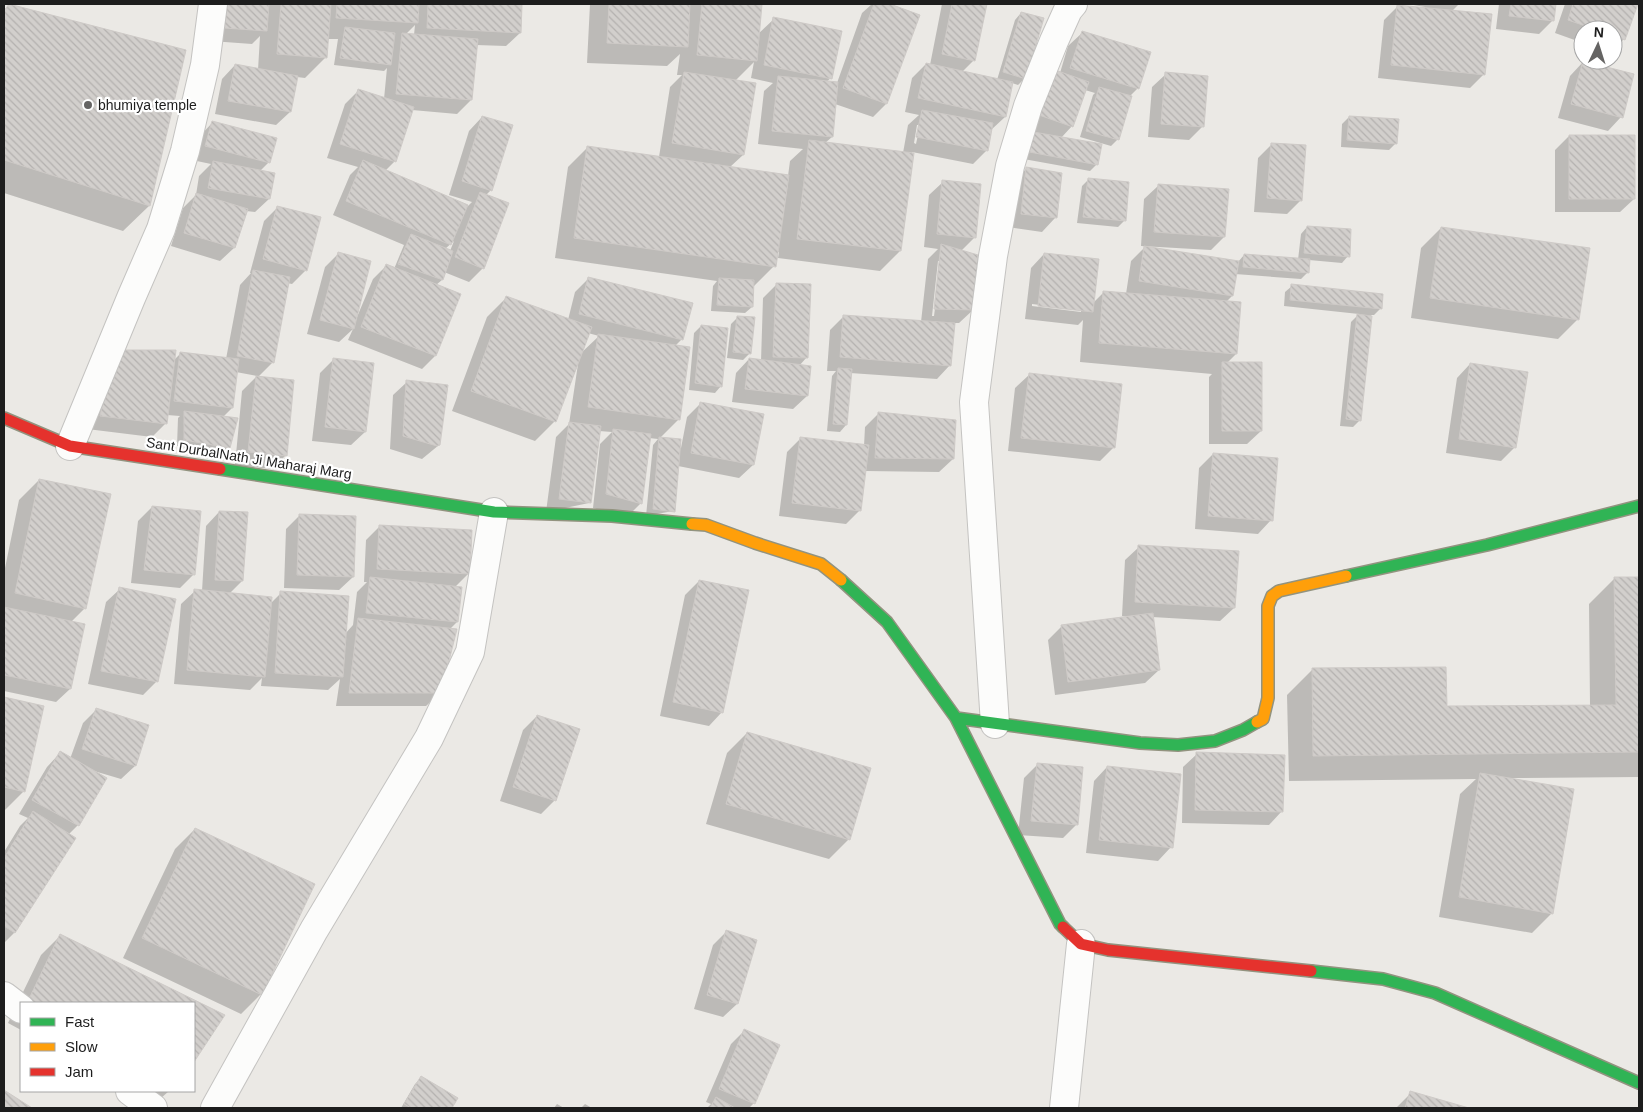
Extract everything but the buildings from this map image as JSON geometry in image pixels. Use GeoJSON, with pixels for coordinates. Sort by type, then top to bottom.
{"type":"FeatureCollection","features":[{"type":"Feature","properties":{"kind":"street"},"geometry":{"type":"LineString","coordinates":[[70,446],[130,298],[161,229],[187,142],[205,65],[213,4]]}},
{"type":"Feature","properties":{"kind":"street"},"geometry":{"type":"LineString","coordinates":[[995,724],[974,402],[993,256],[1010,166],[1028,106],[1067,6]]}},
{"type":"Feature","properties":{"kind":"street","name":"Sant DurbalNath Ji Maharaj Marg"},"geometry":{"type":"LineString","coordinates":[[4,418],[70,446],[494,512],[612,516],[706,525],[821,564],[855,591],[887,622],[956,718],[1060,924],[1081,944]]}},
{"type":"Feature","properties":{"kind":"street"},"geometry":{"type":"LineString","coordinates":[[956,718],[1140,743],[1178,745],[1215,741],[1243,730],[1263,719],[1268,698],[1268,606],[1272,596],[1279,591],[1486,545],[1639,506]]}},
{"type":"Feature","properties":{"kind":"street"},"geometry":{"type":"LineString","coordinates":[[215,1108],[314,930],[430,738],[470,652],[494,512]]}},
{"type":"Feature","properties":{"kind":"street"},"geometry":{"type":"LineString","coordinates":[[1064,1108],[1081,944],[1108,950],[1392,982],[1435,993],[1639,1083]]}},
{"type":"Feature","properties":{"kind":"street"},"geometry":{"type":"LineString","coordinates":[[4,996],[20,1008]]}},
{"type":"Feature","properties":{"kind":"street"},"geometry":{"type":"LineString","coordinates":[[131,1092],[153,1108]]}},
{"type":"Feature","properties":{"kind":"traffic: fast"},"geometry":{"type":"LineString","coordinates":[[220,469],[494,512],[612,516],[692,524]]}},
{"type":"Feature","properties":{"kind":"traffic: fast"},"geometry":{"type":"LineString","coordinates":[[1346,576],[1487,545],[1639,506]]}},
{"type":"Feature","properties":{"kind":"traffic: fast"},"geometry":{"type":"LineString","coordinates":[[841,580],[887,622],[956,718],[1063,927]]}},
{"type":"Feature","properties":{"kind":"traffic: fast"},"geometry":{"type":"LineString","coordinates":[[956,718],[1140,743],[1178,745],[1215,741],[1243,730],[1257,722]]}},
{"type":"Feature","properties":{"kind":"traffic: fast"},"geometry":{"type":"LineString","coordinates":[[1311,971],[1383,979],[1435,993],[1639,1083]]}},
{"type":"Feature","properties":{"kind":"traffic: slow"},"geometry":{"type":"LineString","coordinates":[[692,524],[706,525],[821,564],[841,580]]}},
{"type":"Feature","properties":{"kind":"traffic: slow"},"geometry":{"type":"LineString","coordinates":[[1257,722],[1263,719],[1268,698],[1268,606],[1272,596],[1279,591],[1346,576]]}},
{"type":"Feature","properties":{"kind":"traffic: jam"},"geometry":{"type":"LineString","coordinates":[[4,418],[70,446],[220,469]]}},
{"type":"Feature","properties":{"kind":"traffic: jam"},"geometry":{"type":"LineString","coordinates":[[1063,927],[1081,944],[1108,950],[1311,971]]}},
{"type":"Feature","properties":{"kind":"place","name":"bhumiya temple"},"geometry":{"type":"Point","coordinates":[88,105]}}]}
